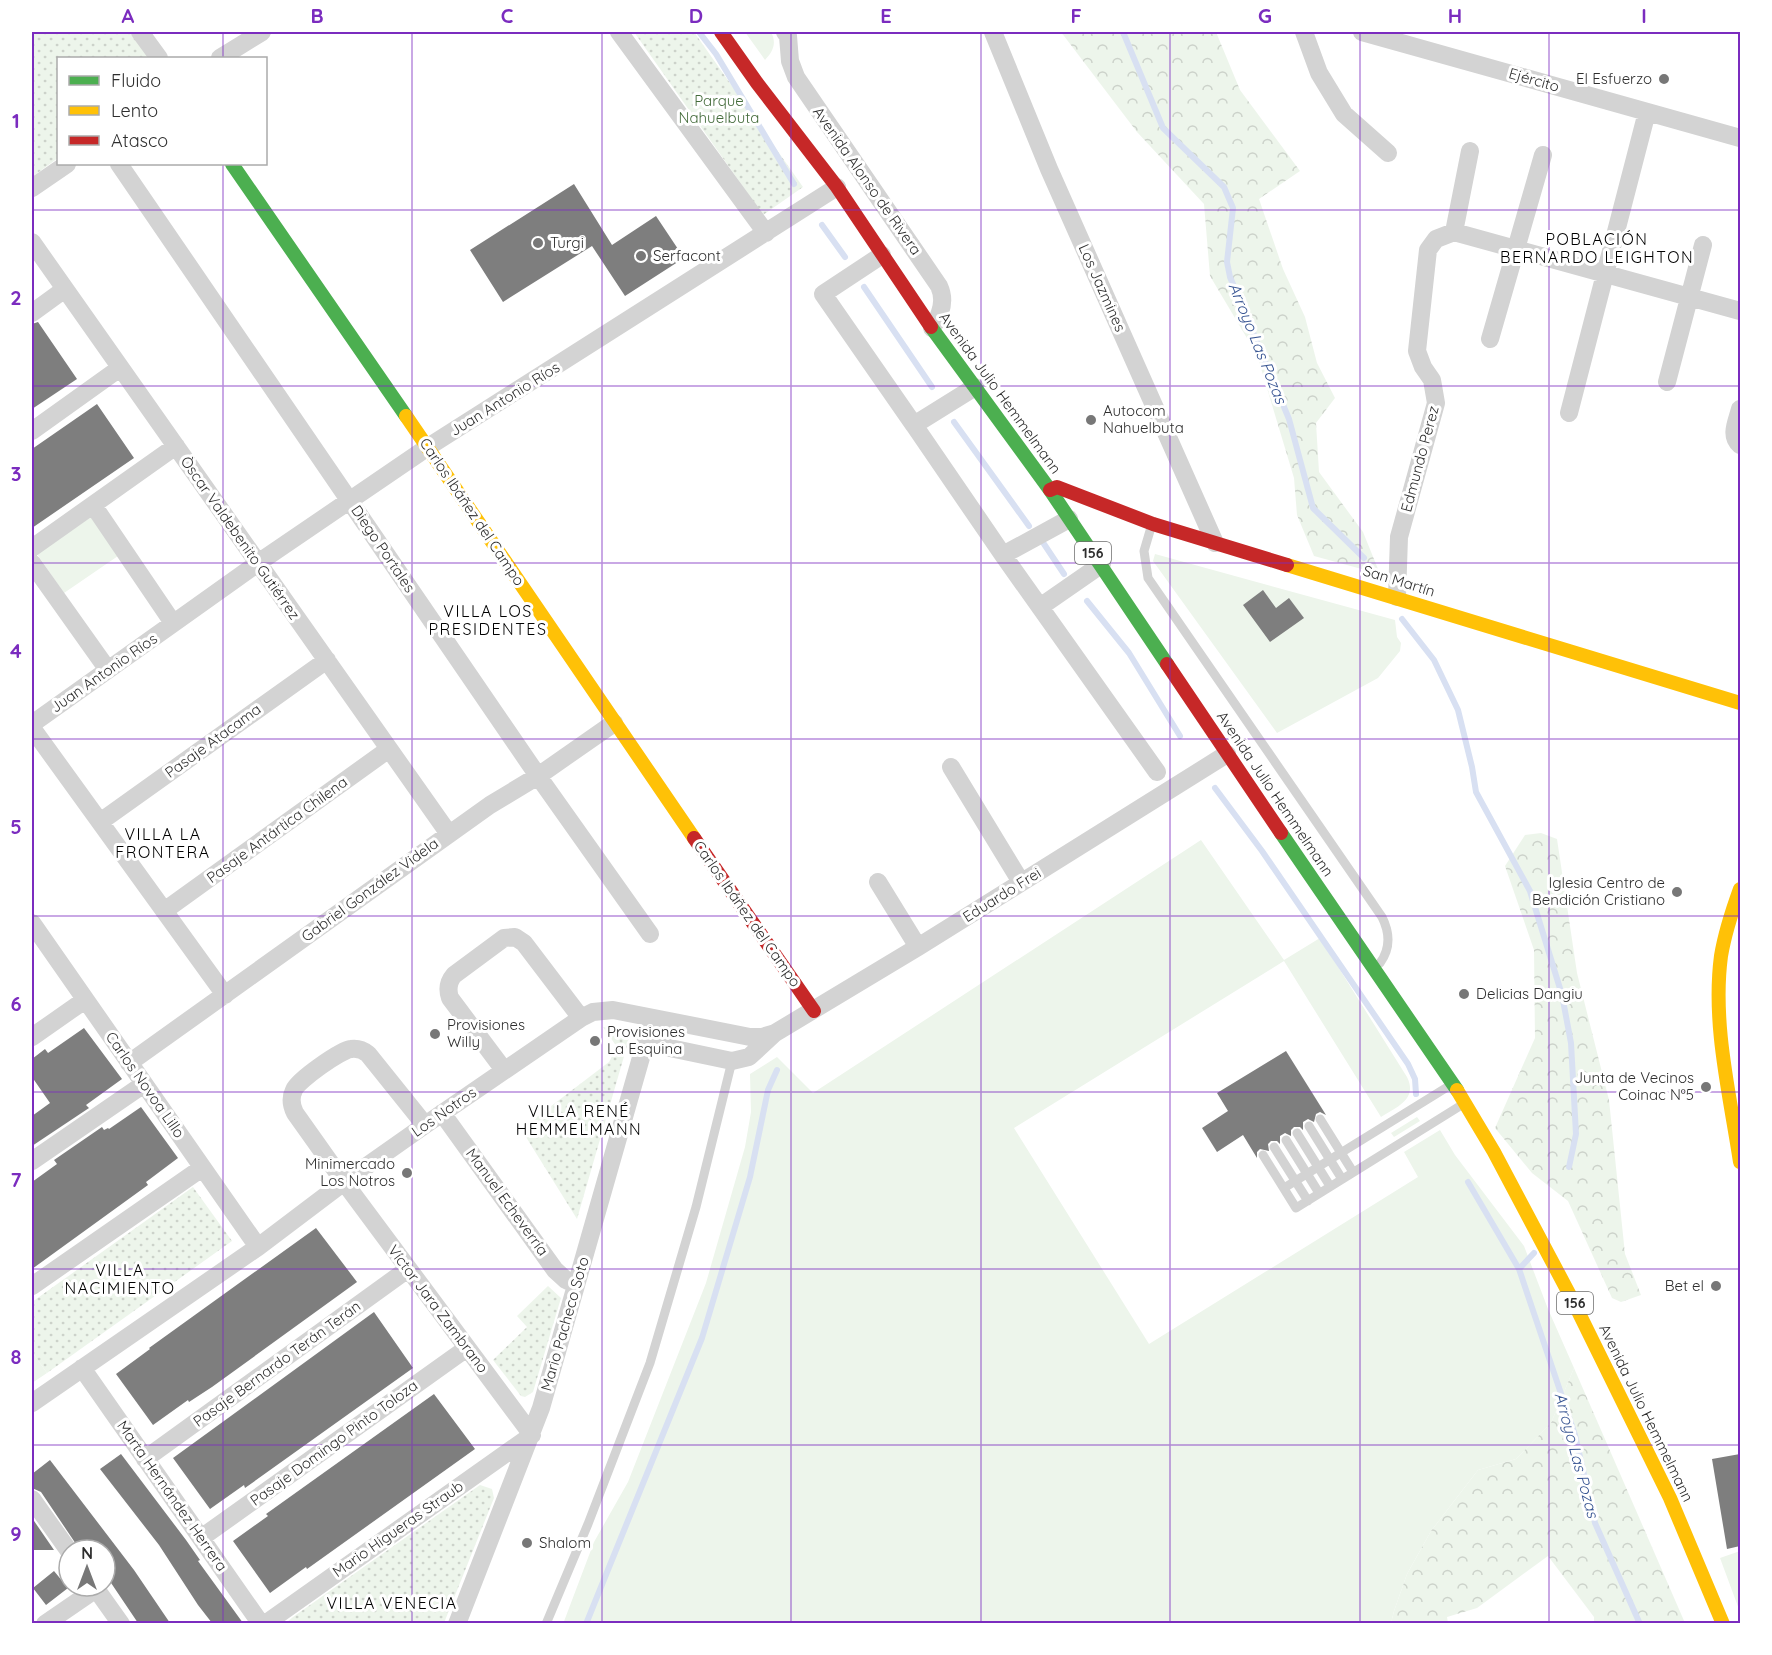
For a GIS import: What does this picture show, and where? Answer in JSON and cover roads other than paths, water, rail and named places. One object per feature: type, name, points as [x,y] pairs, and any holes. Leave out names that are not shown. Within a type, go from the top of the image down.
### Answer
[{"type":"main road","name":"Avenida Julio Hemmelmann","points":[[721,32],[837,187],[932,328],[1102,564],[1227,754],[1453,1083],[1494,1152],[1574,1301],[1670,1498],[1723,1623]]},
{"type":"main road","name":"Carlos Ibáñez del Campo","points":[[233,165],[814,1011]]},
{"type":"main road","name":"San Martín","points":[[1050,490],[1057,487],[1153,524],[1740,703]]},
{"type":"main road","points":[[1740,889],[1723,942],[1718,995],[1719,1022],[1740,1162]]},
{"type":"street","points":[[140,32],[158,57]]},
{"type":"street","points":[[222,57],[262,32]]},
{"type":"street","points":[[619,32],[765,233]]},
{"type":"street","name":"Avenida Alonso de Rivera","points":[[785,32],[788,36],[790,62],[796,77],[939,286],[942,293],[942,310],[932,328]]},
{"type":"street","name":"Los Jazmines","points":[[993,32],[1048,169],[1215,543]]},
{"type":"street","points":[[1304,32],[1318,73],[1344,114],[1388,153]]},
{"type":"street","name":"Ejército","points":[[1362,32],[1740,138]]},
{"type":"street","points":[[1569,413],[1647,112]]},
{"type":"street","points":[[1470,151],[1454,232],[1740,311]]},
{"type":"street","points":[[1490,339],[1543,155]]},
{"type":"street","points":[[32,188],[66,165]]},
{"type":"street","name":"Diego Portales","points":[[119,165],[538,776],[650,934]]},
{"type":"street","name":"Juan Antonio Ríos","points":[[32,726],[258,563],[428,447],[837,187]]},
{"type":"street","name":"Edmundo Perez","points":[[1397,597],[1399,537],[1436,403],[1432,380],[1423,367],[1417,351],[1428,250],[1436,239],[1454,232]]},
{"type":"street","name":"Òscar Valdebenito Gutiérrez","points":[[32,242],[450,834]]},
{"type":"street","points":[[1666,382],[1703,245]]},
{"type":"street","points":[[882,255],[823,294],[1040,608],[1157,772]]},
{"type":"street","points":[[32,313],[65,289]]},
{"type":"street","points":[[32,430],[120,368]]},
{"type":"street","points":[[914,425],[975,387]]},
{"type":"street","points":[[1740,409],[1734,435],[1740,445]]},
{"type":"street","points":[[32,548],[176,446]]},
{"type":"street","points":[[93,505],[174,624]]},
{"type":"street","points":[[1003,555],[1069,519]]},
{"type":"street","points":[[32,563],[108,670]]},
{"type":"street","points":[[1040,608],[1102,564]]},
{"type":"street","name":"Pasaje Atacama","points":[[100,822],[327,660]]},
{"type":"street","name":"Gabriel González Videla","points":[[129,1063],[490,804],[538,776],[614,723]]},
{"type":"street","points":[[32,726],[225,995]]},
{"type":"street","name":"Pasaje Antártica Chilena","points":[[164,910],[389,749]]},
{"type":"street","name":"Eduardo Frei","points":[[775,1034],[1227,754]]},
{"type":"street","points":[[951,767],[1022,882]]},
{"type":"street","points":[[878,882],[918,947]]},
{"type":"street","name":"Carlos Novoa Lillo","points":[[32,923],[258,1247]]},
{"type":"street","points":[[504,1070],[450,998],[448,987],[454,975],[504,938],[515,937],[524,943],[581,1018]]},
{"type":"street","points":[[32,1037],[85,1000]]},
{"type":"street","name":"Los Notros","points":[[32,1403],[258,1247],[344,1182],[442,1113],[593,1012],[603,1010],[653,1017],[750,1037],[775,1034]]},
{"type":"street","name":"Mario Pacheco Soto","points":[[457,1623],[541,1408],[653,1017]]},
{"type":"street","points":[[646,1043],[732,1061],[749,1057],[775,1034]]},
{"type":"street","name":"Víctor Jara Zambrano","points":[[425,1125],[368,1054],[359,1048],[347,1049],[300,1082],[291,1097],[291,1105],[295,1113],[344,1182],[532,1435]]},
{"type":"street","points":[[32,1161],[144,1084]]},
{"type":"street","name":"Manuel Echeverría","points":[[442,1113],[555,1270],[576,1285]]},
{"type":"street","points":[[32,1286],[202,1168]]},
{"type":"street","name":"Pasaje Bernardo Terán Terán","points":[[145,1458],[408,1269]]},
{"type":"street","name":"Pasaje Domingo Pinto Toloza","points":[[201,1538],[467,1348]]},
{"type":"street","name":"Marta Hernández Herrera","points":[[82,1368],[263,1623]]},
{"type":"street","name":"Mario Higueras Straub","points":[[263,1623],[532,1435]]},
{"type":"street","points":[[32,1499],[60,1538]]},
{"type":"street","points":[[45,1623],[81,1598]]},
{"type":"street","points":[[102,1598],[121,1623]]},
{"type":"lane","points":[[1153,524],[1144,551],[1148,578],[1386,925],[1389,944],[1387,955],[1376,970]]},
{"type":"lane","points":[[546,1623],[588,1524],[650,1363],[696,1207],[732,1061]]},
{"type":"lane","points":[[1284,1188],[1453,1083]]},
{"type":"lane","points":[[1263,1155],[1296,1208],[1465,1103]]},
{"type":"lane","points":[[1320,1119],[1353,1172]]},
{"type":"lane","points":[[1309,1126],[1342,1179]]},
{"type":"lane","points":[[1298,1133],[1330,1186]]},
{"type":"lane","points":[[1286,1140],[1319,1193]]},
{"type":"lane","points":[[1274,1147],[1308,1200]]},
{"type":"waterway","points":[[699,32],[716,54],[794,184]]},
{"type":"waterway","name":"Arroyo Las Pozas","points":[[1123,32],[1163,128],[1224,187],[1233,208],[1227,262],[1230,277],[1289,419],[1313,508],[1364,558]]},
{"type":"waterway","points":[[822,225],[845,257]]},
{"type":"waterway","points":[[864,287],[932,387]]},
{"type":"waterway","points":[[954,422],[1029,526]]},
{"type":"waterway","points":[[1044,544],[1064,574]]},
{"type":"waterway","points":[[1087,601],[1129,653],[1180,736]]},
{"type":"waterway","name":"Arroyo Las Pozas","points":[[1402,619],[1434,660],[1458,710],[1476,792],[1530,891],[1562,995],[1571,1043],[1576,1134],[1569,1167]]},
{"type":"waterway","points":[[1215,788],[1262,851],[1408,1064],[1415,1079],[1416,1094]]},
{"type":"waterway","points":[[586,1624],[702,1338],[750,1177],[768,1090],[777,1070]]},
{"type":"waterway","points":[[1468,1182],[1519,1269]]},
{"type":"waterway","name":"Arroyo Las Pozas","points":[[1534,1253],[1519,1269],[1575,1435],[1595,1523],[1640,1624]]},
{"type":"place","name":"El Esfuerzo","points":[[1664,79]]},
{"type":"place","name":"Turgi","points":[[538,243]]},
{"type":"place","name":"Serfacont","points":[[641,256]]},
{"type":"place","name":"Autocom Nahuelbuta","points":[[1091,420]]},
{"type":"place","name":"Iglesia Centro de Bendición Cristiano","points":[[1677,892]]},
{"type":"place","name":"Delicias Dangiu","points":[[1464,994]]},
{"type":"place","name":"Provisiones Willy","points":[[435,1034]]},
{"type":"place","name":"Provisiones La Esquina","points":[[595,1041]]},
{"type":"place","name":"Junta de Vecinos Coinac N°5","points":[[1706,1087]]},
{"type":"place","name":"Minimercado Los Notros","points":[[407,1173]]},
{"type":"place","name":"Bet el","points":[[1716,1286]]},
{"type":"place","name":"Shalom","points":[[527,1543]]},
{"type":"district","name":"POBLACIÓN BERNARDO LEIGHTON","points":[[1597,248]]},
{"type":"district","name":"VILLA LOS PRESIDENTES","points":[[488,620]]},
{"type":"district","name":"VILLA LA FRONTERA","points":[[163,843]]},
{"type":"district","name":"VILLA RENÉ HEMMELMANN","points":[[579,1120]]},
{"type":"district","name":"VILLA NACIMIENTO","points":[[120,1279]]},
{"type":"district","name":"VILLA VENECIA","points":[[392,1603]]},
{"type":"park label","name":"Parque Nahuelbuta","points":[[719,110]]}]
